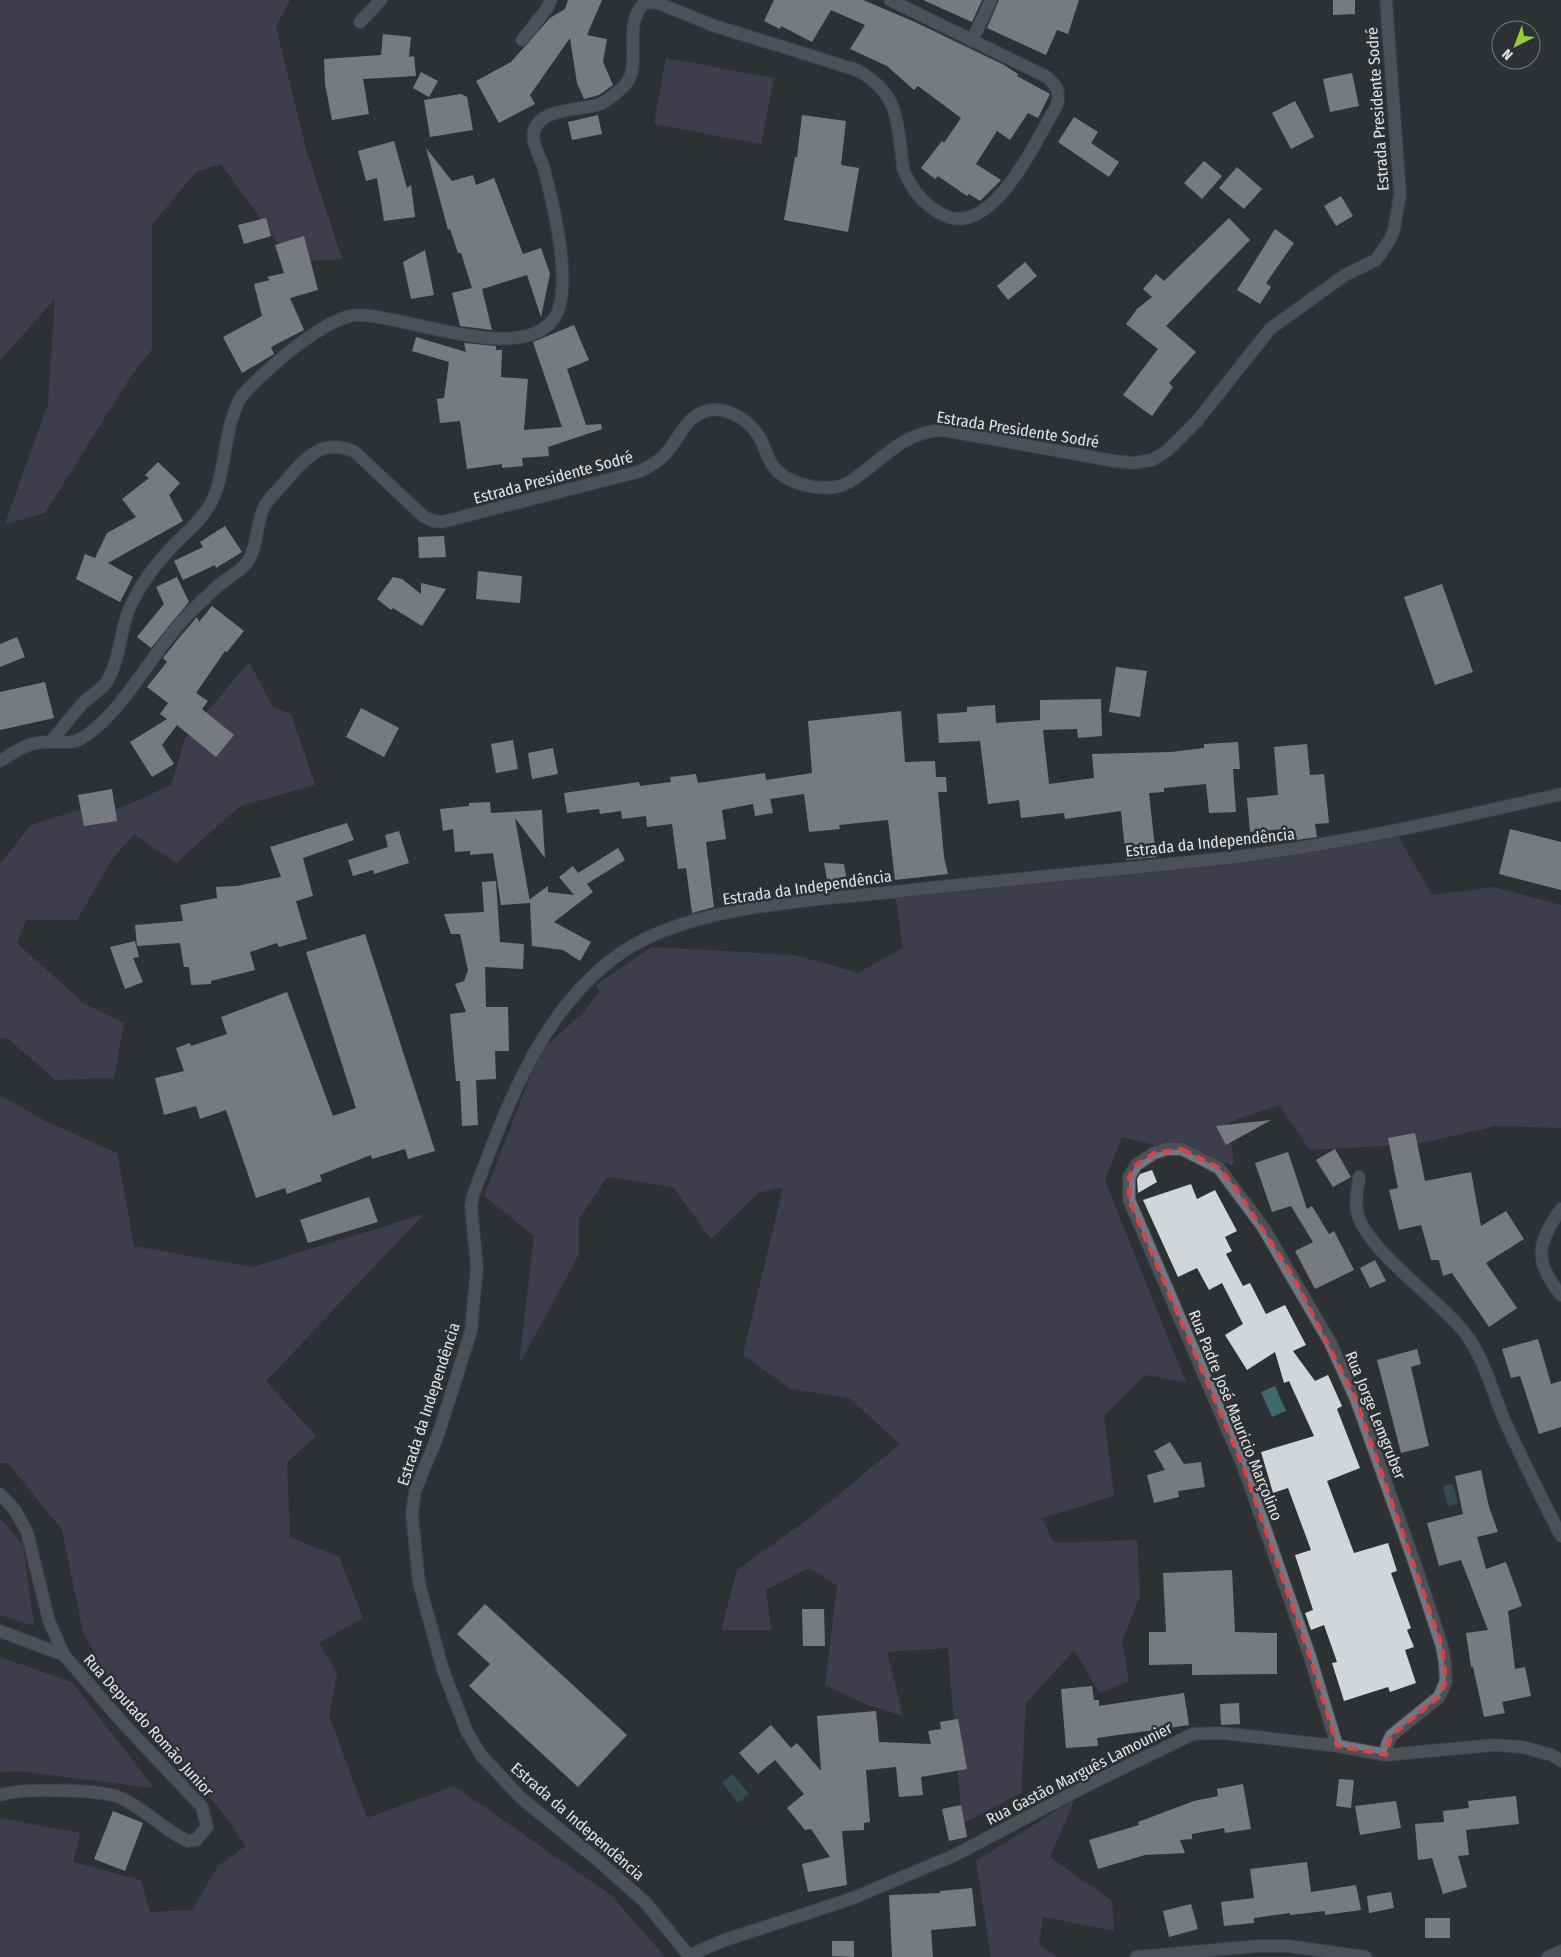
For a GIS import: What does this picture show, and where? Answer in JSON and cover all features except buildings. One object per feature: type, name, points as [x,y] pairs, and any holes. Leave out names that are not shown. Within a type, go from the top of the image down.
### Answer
[{"type":"street","points":[[360,22],[381,0]]},
{"type":"street","points":[[522,40],[546,10],[550,0]]},
{"type":"street","points":[[51,742],[86,701],[106,683],[128,611],[142,585],[176,543],[194,527],[210,506],[219,485],[232,423],[241,397],[300,344],[332,323],[358,315],[482,338],[518,338],[539,334],[551,323],[559,312],[562,271],[553,200],[542,162],[533,141],[534,129],[542,118],[554,113],[600,104],[627,84],[632,75],[634,21],[638,9],[645,2],[658,3],[712,25],[857,70],[868,76],[881,87],[890,100],[899,126],[904,170],[915,192],[930,207],[943,216],[960,218],[981,214],[1005,191],[1056,107],[1060,97],[1056,85],[1048,77],[890,0]]},
{"type":"street","points":[[972,41],[991,0]]},
{"type":"street","name":"Estrada Presidente Sodré","points":[[0,761],[22,748],[36,743],[66,744],[83,738],[122,702],[131,686],[183,620],[219,585],[248,562],[264,506],[308,456],[320,450],[338,448],[355,452],[423,516],[432,521],[442,522],[641,471],[660,459],[692,419],[706,411],[718,410],[744,420],[757,432],[773,467],[786,477],[816,487],[835,487],[849,483],[912,436],[926,430],[943,430],[1114,461],[1134,463],[1152,460],[1167,451],[1197,421],[1270,328],[1345,275],[1376,260],[1389,240],[1394,230],[1400,194],[1386,0]]},
{"type":"street","name":"Estrada da Independência","points":[[690,1956],[646,1903],[600,1862],[521,1798],[481,1755],[467,1732],[443,1670],[418,1583],[412,1514],[415,1491],[438,1435],[471,1331],[476,1267],[471,1206],[473,1195],[500,1123],[531,1057],[550,1028],[577,992],[621,952],[688,922],[780,904],[1293,849],[1407,830],[1561,794]]},
{"type":"street","name":"Rua Jorge Lemgruber","points":[[1143,1160],[1160,1151],[1182,1149],[1219,1168],[1263,1227],[1294,1276],[1330,1342],[1356,1398],[1442,1646],[1446,1681],[1439,1697],[1391,1736],[1387,1745],[1386,1755]]},
{"type":"street","name":"Rua Padre José Mauricio Marçolino","points":[[1143,1160],[1136,1166],[1128,1178],[1129,1200],[1243,1466],[1310,1657],[1337,1746]]},
{"type":"street","points":[[1359,1177],[1356,1198],[1357,1212],[1367,1231],[1384,1254],[1435,1301],[1465,1333],[1481,1360],[1520,1456],[1561,1536]]},
{"type":"street","points":[[1561,1209],[1548,1227],[1541,1247],[1543,1270],[1561,1296]]},
{"type":"street","name":"Rua Deputado Romão Junior","points":[[0,1494],[15,1510],[27,1532],[50,1621],[64,1654],[122,1722],[202,1807],[207,1827],[196,1840],[188,1841],[120,1797],[47,1790],[13,1791],[0,1796]]},
{"type":"street","points":[[0,1631],[64,1654]]},
{"type":"street","name":"Rua Gastão Marguês Lamounier","points":[[690,1956],[722,1940],[852,1898],[955,1855],[1090,1784],[1193,1734],[1222,1733],[1337,1746],[1386,1755],[1494,1745],[1522,1747],[1552,1755],[1561,1760]]},
{"type":"street","points":[[1136,1957],[1258,1946],[1288,1946],[1366,1957]]},
{"type":"street","points":[[1548,1957],[1561,1951]]},
{"type":"highlighted area","points":[[1182,1149],[1219,1168],[1235,1187],[1293,1276],[1356,1399],[1442,1646],[1446,1681],[1439,1697],[1391,1736],[1386,1755],[1337,1746],[1310,1657],[1243,1466],[1129,1200],[1129,1177],[1136,1165],[1154,1153]]},
{"type":"shaded area","points":[[0,0],[290,0],[276,27],[306,149],[342,259],[292,262],[221,164],[196,172],[152,224],[152,349],[129,379],[45,513],[5,524],[48,404],[55,299],[0,360]]},
{"type":"shaded area","points":[[666,58],[774,78],[761,144],[654,124]]},
{"type":"shaded area","points":[[249,662],[273,707],[291,714],[315,785],[240,806],[176,863],[134,834],[111,861],[77,920],[26,920],[17,943],[83,1003],[124,1023],[114,1078],[55,1080],[9,1039],[0,1038],[0,864],[31,825],[75,811],[121,808],[171,785],[185,738]]},
{"type":"shaded area","points":[[1398,836],[1432,895],[1494,887],[1561,905],[1561,1128],[1496,1126],[1417,1144],[1310,1150],[1279,1105],[1229,1122],[1234,1165],[1122,1137],[1105,1181],[1186,1382],[1145,1375],[1104,1416],[1114,1496],[1042,1518],[1054,1543],[1137,1540],[1140,1596],[1122,1641],[1129,1681],[1100,1693],[1074,1650],[1026,1703],[1021,1793],[962,1824],[948,1648],[887,1652],[903,1716],[865,1704],[825,1685],[837,1586],[809,1568],[766,1590],[771,1630],[721,1630],[737,1570],[815,1514],[900,1444],[849,1398],[791,1389],[743,1355],[783,1187],[758,1193],[711,1239],[673,1187],[607,1177],[579,1219],[579,1254],[519,1365],[534,1236],[484,1196],[540,1051],[582,1014],[600,991],[596,985],[652,947],[795,955],[858,973],[903,948],[895,893],[1258,861]]},
{"type":"shaded area","points":[[0,1095],[47,1122],[117,1153],[134,1246],[252,1267],[424,1214],[266,1381],[316,1436],[287,1462],[290,1537],[339,1557],[363,1618],[319,1643],[337,1673],[329,1716],[367,1818],[454,1786],[612,1896],[665,1957],[0,1957],[0,1818],[80,1833],[73,1862],[141,1880],[150,1912],[192,1910],[218,1866],[246,1846],[219,1808],[111,1684],[83,1632],[62,1530],[8,1463],[0,1463]]},
{"type":"shaded area","points":[[0,1518],[23,1545],[34,1626],[0,1615]]},
{"type":"shaded area","points":[[0,1657],[72,1682],[154,1788],[17,1771],[0,1772]]},
{"type":"shaded area","points":[[1075,1799],[1050,1857],[1112,1901],[1114,1931],[1043,1917],[1039,1944],[1057,1957],[991,1957],[976,1861]]},
{"type":"water","points":[[1275,1386],[1286,1411],[1272,1417],[1261,1392]]},
{"type":"water","points":[[1453,1484],[1458,1504],[1448,1506],[1443,1486]]},
{"type":"water","points":[[732,1774],[749,1794],[738,1803],[722,1782]]}]
